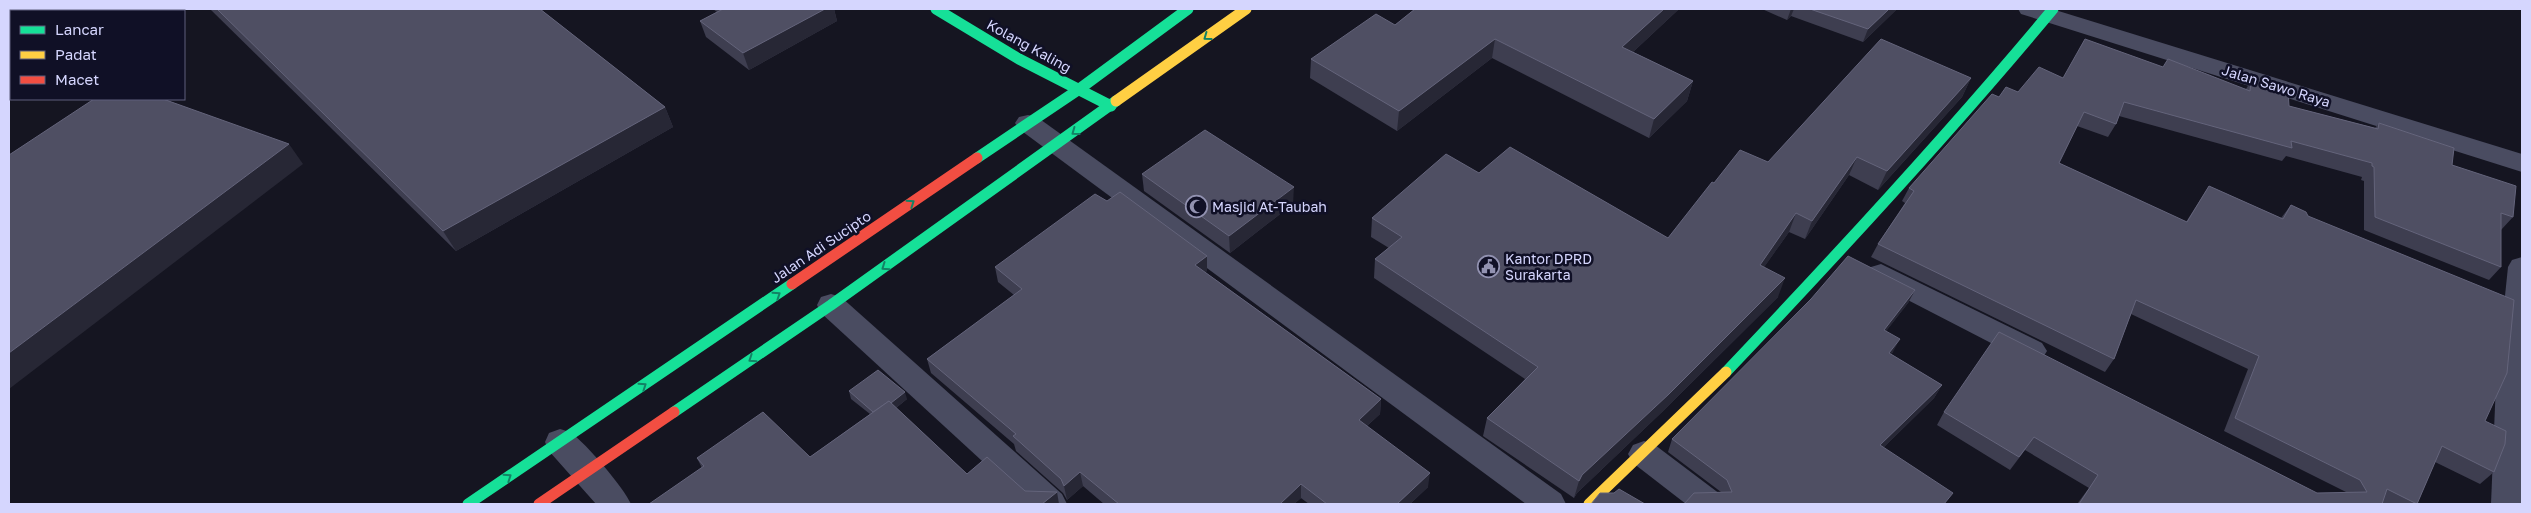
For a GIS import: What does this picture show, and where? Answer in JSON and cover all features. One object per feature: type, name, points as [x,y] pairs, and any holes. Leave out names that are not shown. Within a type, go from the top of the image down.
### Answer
[{"type":"main road","name":"Kolang Kaling","points":[[936,9],[1019,59],[1110,106]]},
{"type":"main road","name":"Jalan Adi Sucipto","points":[[468,504],[1078,90],[1188,9]]},
{"type":"main road","points":[[539,504],[831,305],[1246,9]]},
{"type":"main road","points":[[1589,504],[1644,454],[1840,253],[1985,90],[2043,11]]},
{"type":"street","name":"Jalan Sawo Raya","points":[[2043,11],[2522,163]]},
{"type":"street","points":[[1028,124],[1550,504]]},
{"type":"street","points":[[1840,253],[2052,361]]},
{"type":"street","points":[[2506,504],[2517,384],[2518,306],[2522,267]]},
{"type":"street","points":[[2490,295],[2518,306]]},
{"type":"street","points":[[831,305],[1051,504]]},
{"type":"street","points":[[560,442],[588,471],[615,504]]},
{"type":"street","points":[[1644,454],[1709,504]]},
{"type":"building","points":[[217,9],[540,9],[665,107],[443,231]]},
{"type":"building","points":[[723,9],[825,9],[743,53],[700,21]]},
{"type":"building","points":[[1415,9],[1664,9],[1622,47],[1693,81],[1654,119],[1495,39],[1399,111],[1311,59],[1376,14],[1395,25]]},
{"type":"building","points":[[1810,9],[1889,9],[1868,29]]},
{"type":"building","points":[[1881,39],[1971,78],[1887,171],[1857,157],[1812,221],[1796,213],[1760,265],[1785,278],[1669,394],[1582,475],[1579,481],[1487,418],[1538,367],[1375,259],[1402,237],[1372,218],[1446,154],[1479,173],[1510,147],[1668,238],[1740,150],[1768,162]]},
{"type":"building","points":[[2085,39],[2163,67],[2168,59],[2250,91],[2251,81],[2288,91],[2289,106],[2378,129],[2379,123],[2454,148],[2452,165],[2516,186],[2513,217],[2501,213],[2501,267],[2375,217],[2374,167],[2372,163],[2291,141],[2292,148],[2124,102],[2116,124],[2084,112],[2059,163],[2187,222],[2209,186],[2283,219],[2291,205],[2306,212],[2308,216],[2514,300],[2507,373],[2485,421],[2506,431],[2505,444],[2494,472],[2442,446],[2417,504],[2387,489],[2382,504],[2079,504],[2098,475],[2034,437],[2019,457],[1944,412],[1999,332],[2317,493],[2367,492],[2360,480],[2235,418],[2259,356],[2136,300],[2114,359],[1878,244],[1914,191],[1909,188],[1992,94],[1999,97],[2006,87],[2018,92],[2039,67],[2063,78]]},
{"type":"building","points":[[92,100],[166,100],[289,144],[9,353],[9,155]]},
{"type":"building","points":[[1205,130],[1294,187],[1229,236],[1142,174]]},
{"type":"building","points":[[1120,192],[1207,256],[1195,265],[1381,399],[1359,420],[1430,473],[1397,504],[1327,504],[1301,484],[1280,504],[1119,504],[1080,472],[1064,486],[1061,479],[1013,436],[1016,434],[927,359],[1022,289],[995,267],[1095,194],[1107,201]]},
{"type":"building","points":[[1848,256],[1915,290],[1884,330],[1900,339],[1889,353],[1942,385],[1880,445],[1953,493],[1944,504],[1684,504],[1694,493],[1732,492],[1727,480],[1672,439],[1811,299]]},
{"type":"building","points":[[878,370],[905,392],[891,403],[889,401],[873,412],[849,391]]},
{"type":"building","points":[[889,401],[967,474],[987,457],[1025,491],[1057,492],[1042,504],[649,504],[704,466],[697,458],[763,412],[810,457]]},
{"type":"building","points":[[1619,489],[1645,504],[1591,504],[1600,493],[1614,493]]},
{"type":"traffic: fast","points":[[936,9],[1019,59],[1111,106]]},
{"type":"traffic: fast","points":[[977,158],[1078,90],[1188,9]]},
{"type":"traffic: fast","points":[[1726,372],[1865,225],[1998,75],[2053,9]]},
{"type":"traffic: fast","points":[[674,412],[831,305],[1116,101]]},
{"type":"traffic: fast","points":[[468,504],[792,284]]},
{"type":"traffic: slow","points":[[1116,101],[1246,9]]},
{"type":"traffic: slow","points":[[1589,504],[1726,372]]},
{"type":"traffic: jam","points":[[792,284],[977,158]]},
{"type":"traffic: jam","points":[[539,504],[674,412]]},
{"type":"place","name":"Masjid At-Taubah","points":[[1196,207]]},
{"type":"place","name":"Kantor DPRD Surakarta","points":[[1489,267]]}]
